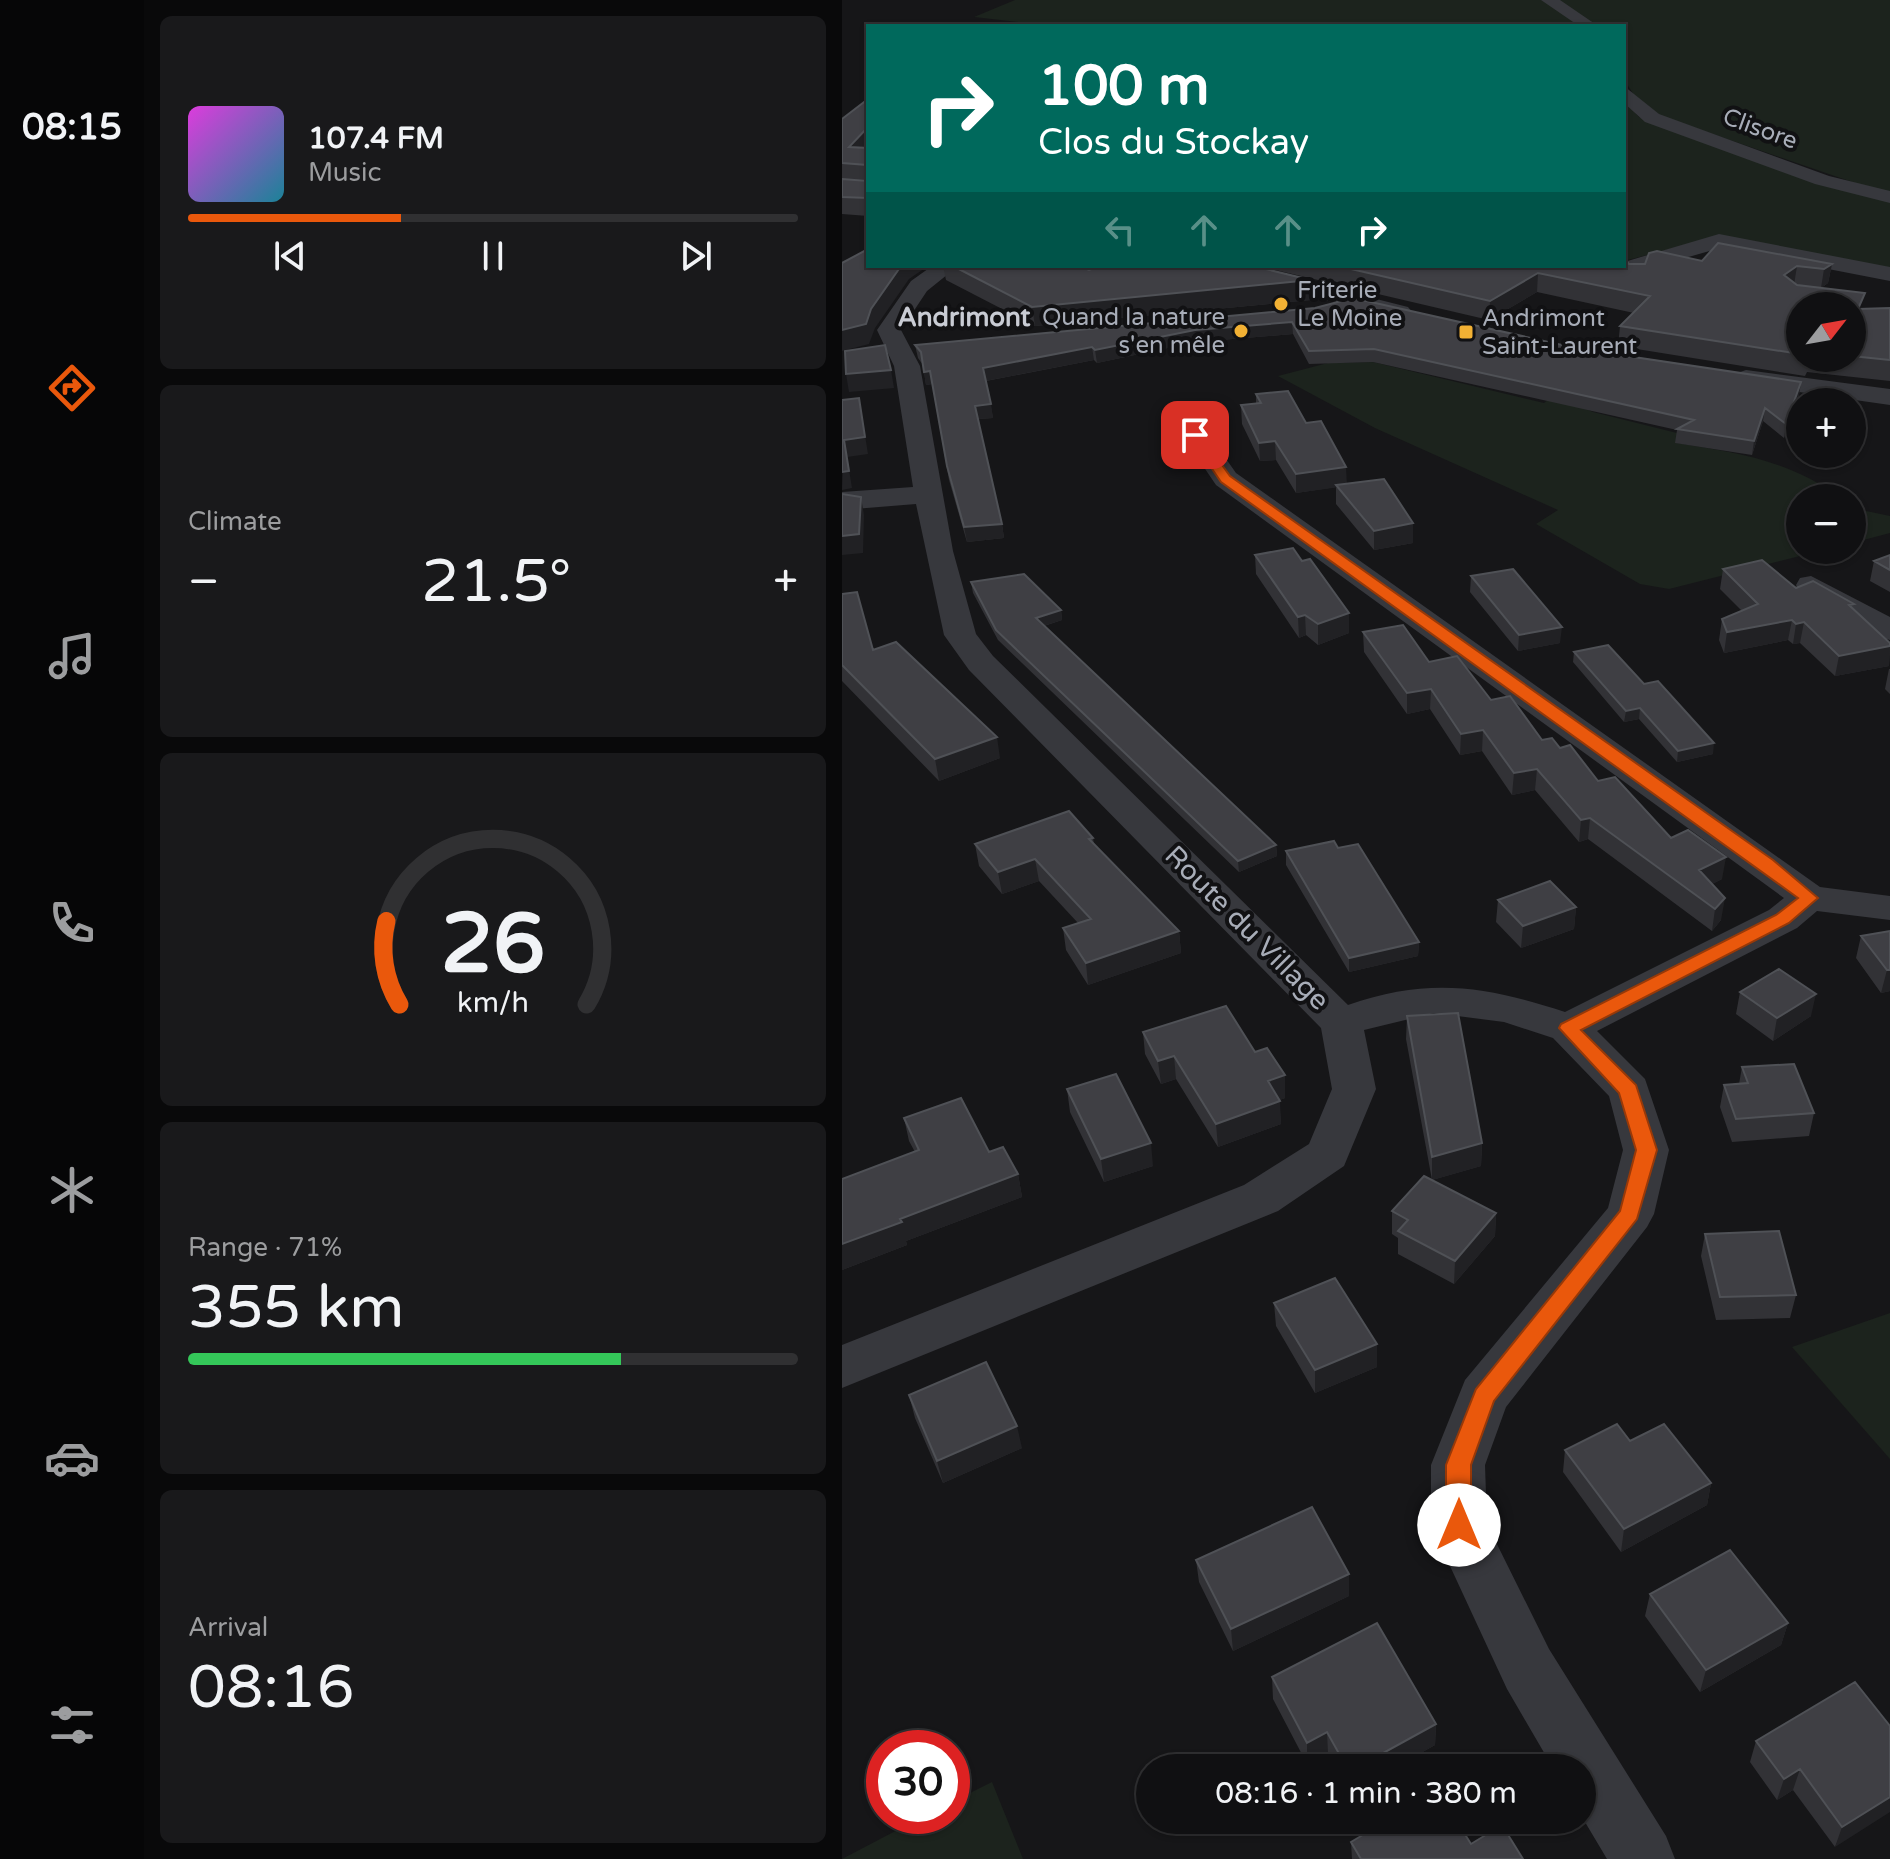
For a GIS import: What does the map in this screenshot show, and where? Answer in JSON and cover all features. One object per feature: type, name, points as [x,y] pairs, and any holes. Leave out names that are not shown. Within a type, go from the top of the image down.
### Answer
[{"type":"street","points":[[1549,0],[1587,24]]},
{"type":"street","name":"Clisore","points":[[1626,94],[1640,111],[1652,118],[1822,180],[1890,197]]},
{"type":"street","points":[[1635,275],[1630,267],[1719,241],[1884,272]]},
{"type":"street","points":[[924,345],[882,351],[889,330],[907,301],[919,286],[944,268]]},
{"type":"street","points":[[1226,268],[1419,316]]},
{"type":"street","points":[[1836,292],[1862,276],[1884,272]]},
{"type":"street","points":[[1300,312],[1357,302]]},
{"type":"street","name":"Route du Village","points":[[842,1367],[1261,1198],[1328,1154],[1354,1089],[1341,1023],[981,663],[960,635],[928,494],[907,366],[882,351]]},
{"type":"street","points":[[1723,375],[1829,392],[1890,397]]},
{"type":"street","points":[[1195,435],[1226,479],[1767,864],[1809,898],[1890,908]]},
{"type":"street","points":[[842,501],[928,494]]},
{"type":"street","points":[[1811,585],[1890,630]]},
{"type":"street","points":[[1568,1028],[1783,919],[1809,898]]},
{"type":"street","points":[[1341,1023],[1381,1009],[1434,999],[1508,1008],[1568,1028],[1629,1090],[1646,1150],[1630,1214],[1484,1396],[1458,1465],[1459,1525],[1528,1669],[1643,1859]]},
{"type":"shaded area","points":[[1015,0],[1542,0],[1582,24],[1037,24],[974,17]]},
{"type":"shaded area","points":[[1552,0],[1890,0],[1890,195],[1643,110],[1626,82],[1626,24],[1590,24]]},
{"type":"shaded area","points":[[1626,103],[1639,117],[1890,198],[1890,270],[1720,236],[1626,260]]},
{"type":"shaded area","points":[[1373,362],[1544,403],[1553,396],[1593,412],[1689,436],[1677,443],[1762,460],[1819,484],[1786,484],[1786,560],[1669,589],[1640,584],[1536,524],[1558,510],[1375,428],[1278,376],[1328,363]]},
{"type":"shaded area","points":[[1866,511],[1890,516],[1890,533],[1866,539]]},
{"type":"shaded area","points":[[1890,1313],[1890,1459],[1792,1347]]},
{"type":"shaded area","points":[[992,1782],[1023,1859],[842,1859],[890,1834],[970,1834],[970,1793]]},
{"type":"building","points":[[866,101],[866,129],[849,147],[866,148],[866,165],[842,163],[842,119]]},
{"type":"building","points":[[842,179],[866,181],[866,198],[842,197]]},
{"type":"building","points":[[1718,243],[1832,264],[1824,269],[1797,266],[1784,275],[1797,285],[1856,292],[1786,292],[1786,352],[1620,326],[1650,296],[1538,273],[1490,301],[1347,268],[1626,268],[1626,260],[1629,264],[1645,264],[1649,253],[1657,251],[1702,261]]},
{"type":"building","points":[[866,250],[866,268],[900,268],[871,309],[866,324],[842,330],[842,263]]},
{"type":"building","points":[[957,268],[1261,268],[1311,280],[1032,307]]},
{"type":"building","points":[[1353,298],[1580,349],[1801,382],[1799,388],[1786,388],[1786,424],[1765,408],[1754,441],[1677,429],[1694,420],[1374,349],[1309,351],[1292,322],[1195,330],[1095,350],[1092,347],[983,368],[991,404],[975,406],[1002,524],[964,527],[947,466],[930,371],[924,372],[921,352],[915,345],[1315,308]]},
{"type":"building","points":[[1890,308],[1890,360],[1866,357],[1866,309]]},
{"type":"building","points":[[885,345],[891,370],[846,374],[845,351]]},
{"type":"building","points":[[1288,391],[1306,423],[1321,421],[1346,467],[1296,474],[1275,441],[1259,443],[1241,405],[1261,403],[1256,394]]},
{"type":"building","points":[[859,398],[865,437],[844,440],[849,471],[842,472],[842,400]]},
{"type":"building","points":[[1384,479],[1413,523],[1374,531],[1336,485]]},
{"type":"building","points":[[842,494],[861,497],[859,534],[842,536]]},
{"type":"building","points":[[1293,548],[1302,561],[1310,559],[1349,613],[1318,624],[1305,615],[1298,617],[1255,555]]},
{"type":"building","points":[[1890,555],[1890,570],[1874,561]]},
{"type":"building","points":[[1762,560],[1796,588],[1813,581],[1854,604],[1849,605],[1890,646],[1839,656],[1804,622],[1796,624],[1792,620],[1727,632],[1722,619],[1758,604],[1723,569]]},
{"type":"building","points":[[1513,569],[1562,627],[1519,635],[1471,576]]},
{"type":"building","points":[[1024,574],[1061,610],[1036,618],[1276,845],[1238,861],[996,630],[971,582]]},
{"type":"building","points":[[857,592],[873,650],[896,642],[997,737],[935,759],[842,665],[842,594]]},
{"type":"building","points":[[1403,625],[1429,662],[1457,656],[1491,700],[1510,696],[1542,740],[1552,738],[1560,748],[1570,745],[1598,781],[1615,777],[1671,838],[1688,830],[1726,857],[1699,870],[1725,898],[1715,909],[1590,818],[1581,820],[1537,769],[1514,773],[1483,730],[1461,734],[1431,689],[1407,693],[1363,632]]},
{"type":"building","points":[[1608,645],[1644,684],[1658,681],[1714,743],[1678,751],[1640,708],[1626,711],[1574,652]]},
{"type":"building","points":[[1069,811],[1093,838],[1089,839],[1179,931],[1086,963],[1063,928],[1091,919],[1035,859],[998,872],[975,844]]},
{"type":"building","points":[[1334,841],[1338,848],[1358,844],[1419,942],[1349,958],[1286,851]]},
{"type":"building","points":[[1550,881],[1576,907],[1523,926],[1498,900]]},
{"type":"building","points":[[1890,931],[1890,970],[1887,970],[1861,936]]},
{"type":"building","points":[[1779,969],[1816,994],[1777,1018],[1740,992]]},
{"type":"building","points":[[1226,1006],[1255,1052],[1267,1048],[1285,1075],[1268,1081],[1280,1101],[1216,1124],[1174,1056],[1158,1061],[1143,1032]]},
{"type":"building","points":[[1458,1013],[1482,1143],[1432,1157],[1407,1016]]},
{"type":"building","points":[[1794,1064],[1814,1113],[1736,1119],[1724,1085],[1748,1083],[1742,1067]]},
{"type":"building","points":[[1116,1074],[1151,1143],[1101,1159],[1067,1089]]},
{"type":"building","points":[[961,1098],[989,1152],[1003,1147],[1018,1174],[842,1244],[842,1179],[919,1150],[904,1118]]},
{"type":"building","points":[[1424,1176],[1496,1213],[1455,1261],[1398,1231],[1408,1220],[1392,1211]]},
{"type":"building","points":[[1779,1231],[1796,1295],[1720,1297],[1705,1234]]},
{"type":"building","points":[[1335,1278],[1377,1344],[1315,1370],[1274,1303]]},
{"type":"building","points":[[986,1362],[1017,1426],[937,1461],[909,1395]]},
{"type":"building","points":[[1617,1424],[1630,1441],[1664,1424],[1711,1483],[1624,1529],[1565,1450]]},
{"type":"building","points":[[1312,1507],[1349,1574],[1231,1629],[1196,1560]]},
{"type":"building","points":[[1730,1550],[1788,1623],[1706,1670],[1650,1594]]},
{"type":"building","points":[[1377,1623],[1436,1724],[1381,1754],[1339,1754],[1327,1732],[1307,1743],[1272,1677]]},
{"type":"building","points":[[1855,1682],[1890,1726],[1890,1797],[1842,1827],[1800,1769],[1784,1779],[1756,1741]]},
{"type":"building","points":[[1364,1834],[1465,1834],[1471,1844],[1487,1834],[1508,1834],[1523,1859],[1361,1859],[1351,1842]]},
{"type":"place","name":"Friterie Le Moine","points":[[1281,304]]},
{"type":"place","name":"Quand la nature s'en mêle","points":[[1241,331]]},
{"type":"place","name":"Andrimont Saint-Laurent","points":[[1466,332]]},
{"type":"district","name":"Andrimont","points":[[964,317]]},
{"type":"route","points":[[1195,435],[1226,479],[1767,864],[1809,898],[1783,919],[1568,1028],[1629,1090],[1646,1150],[1630,1214],[1484,1396],[1458,1465],[1459,1525]]}]
